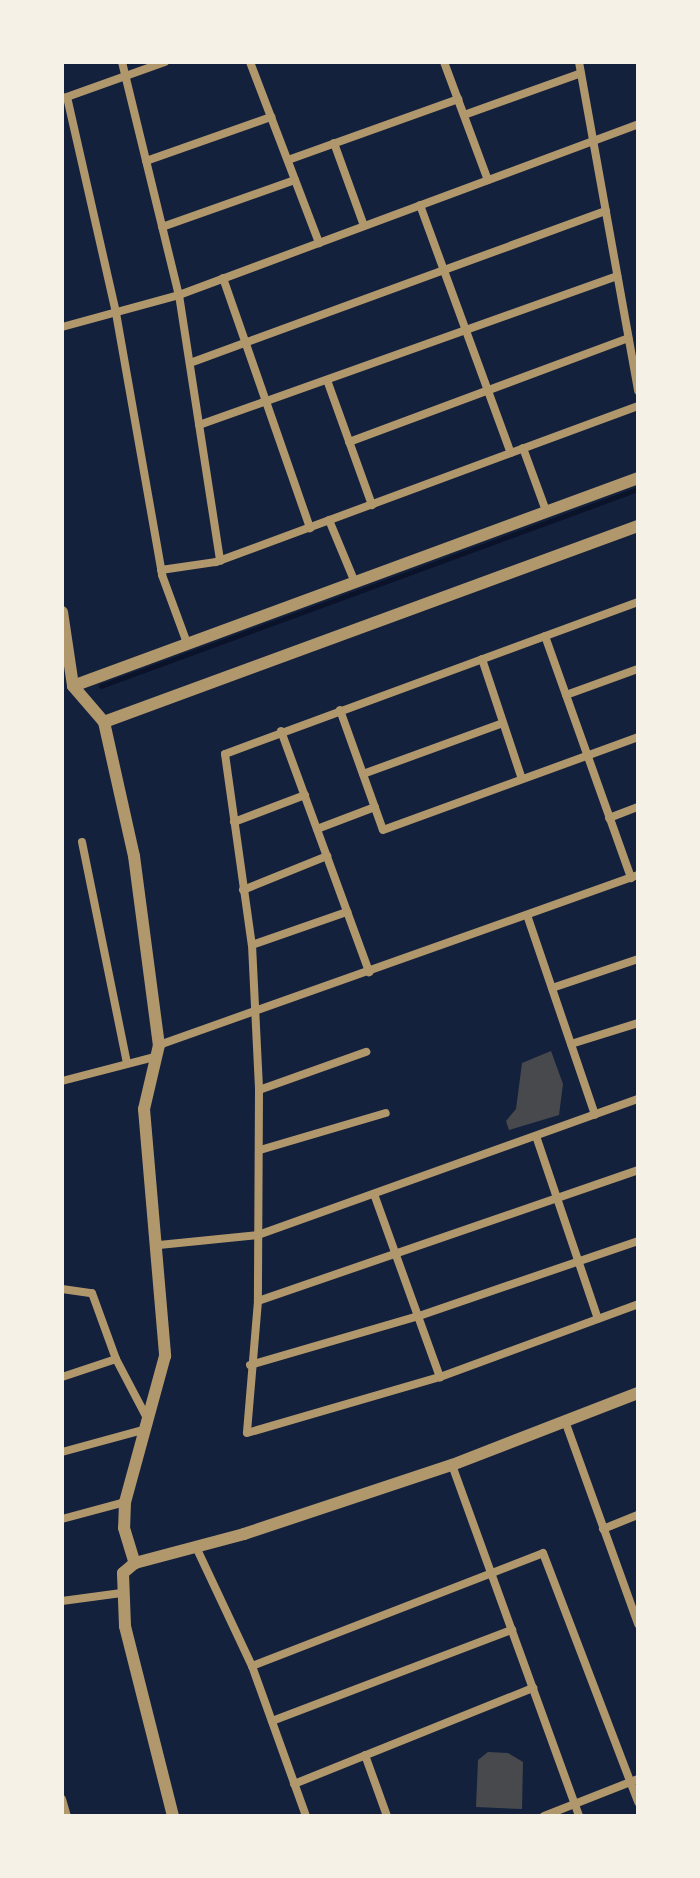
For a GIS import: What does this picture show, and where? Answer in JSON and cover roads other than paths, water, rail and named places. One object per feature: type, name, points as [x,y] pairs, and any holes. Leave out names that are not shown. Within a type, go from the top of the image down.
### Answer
[{"type":"street","points":[[122,62],[179,295],[220,561]]},
{"type":"street","points":[[165,62],[64,98],[116,313],[161,570],[187,643]]},
{"type":"street","points":[[250,62],[319,243]]},
{"type":"street","points":[[444,62],[488,180]]},
{"type":"street","points":[[579,62],[638,391]]},
{"type":"street","points":[[464,115],[581,73]]},
{"type":"street","points":[[288,160],[458,99]]},
{"type":"street","points":[[146,161],[271,117]]},
{"type":"street","points":[[62,327],[179,295],[638,124]]},
{"type":"street","points":[[334,143],[364,226]]},
{"type":"street","points":[[162,227],[295,180]]},
{"type":"street","points":[[420,205],[511,453]]},
{"type":"street","points":[[190,363],[606,211]]},
{"type":"street","points":[[199,425],[617,276]]},
{"type":"street","points":[[223,278],[310,528]]},
{"type":"street","points":[[349,442],[628,338]]},
{"type":"street","points":[[327,380],[372,505]]},
{"type":"street","points":[[161,570],[220,561],[638,406]]},
{"type":"street","points":[[523,448],[546,511]]},
{"type":"street","points":[[68,687],[638,478]]},
{"type":"street","points":[[329,520],[354,580]]},
{"type":"street","points":[[104,722],[638,526]]},
{"type":"street","points":[[638,602],[225,754],[252,945],[259,1090],[258,1301],[250,1365],[247,1433],[440,1377],[638,1304]]},
{"type":"street","points":[[62,612],[68,687],[104,722],[134,856],[158,1051],[144,1109],[159,1245],[165,1356],[125,1502],[124,1528],[135,1563]]},
{"type":"street","points":[[62,1081],[127,1063],[634,876],[609,818],[545,636]]},
{"type":"street","points":[[482,659],[522,779]]},
{"type":"street","points":[[566,695],[638,669]]},
{"type":"street","points":[[340,710],[383,830],[638,737]]},
{"type":"street","points":[[363,774],[503,723]]},
{"type":"street","points":[[281,731],[369,972]]},
{"type":"street","points":[[234,822],[305,795]]},
{"type":"street","points":[[317,829],[375,807]]},
{"type":"street","points":[[609,818],[638,807]]},
{"type":"street","points":[[82,842],[127,1063]]},
{"type":"street","points":[[243,890],[327,856]]},
{"type":"street","points":[[252,945],[347,912]]},
{"type":"street","points":[[527,915],[595,1115]]},
{"type":"street","points":[[552,988],[638,959]]},
{"type":"street","points":[[571,1044],[638,1023]]},
{"type":"street","points":[[259,1090],[366,1052]]},
{"type":"street","points":[[159,1245],[258,1235],[638,1099]]},
{"type":"street","points":[[260,1150],[386,1113]]},
{"type":"street","points":[[536,1136],[598,1319]]},
{"type":"street","points":[[258,1301],[638,1170]]},
{"type":"street","points":[[374,1194],[440,1377]]},
{"type":"street","points":[[250,1365],[419,1316],[638,1241]]},
{"type":"street","points":[[62,1289],[92,1293],[116,1359],[147,1424]]},
{"type":"street","points":[[62,1377],[116,1359]]},
{"type":"street","points":[[173,1816],[121,1593],[123,1573],[135,1563],[196,1547],[452,1465],[638,1393]]},
{"type":"street","points":[[565,1421],[638,1624]]},
{"type":"street","points":[[62,1452],[147,1424]]},
{"type":"street","points":[[452,1465],[579,1816]]},
{"type":"street","points":[[62,1519],[125,1502]]},
{"type":"street","points":[[603,1529],[638,1515]]},
{"type":"street","points":[[196,1547],[252,1666],[306,1816]]},
{"type":"street","points":[[252,1666],[543,1553],[634,1781],[638,1802]]},
{"type":"street","points":[[62,1601],[121,1593]]},
{"type":"street","points":[[272,1721],[512,1630]]},
{"type":"street","points":[[294,1784],[533,1688]]},
{"type":"street","points":[[365,1755],[387,1816]]},
{"type":"street","points":[[544,1816],[634,1781]]},
{"type":"street","points":[[62,1799],[67,1816]]},
{"type":"waterway","points":[[101,686],[638,489]]}]
